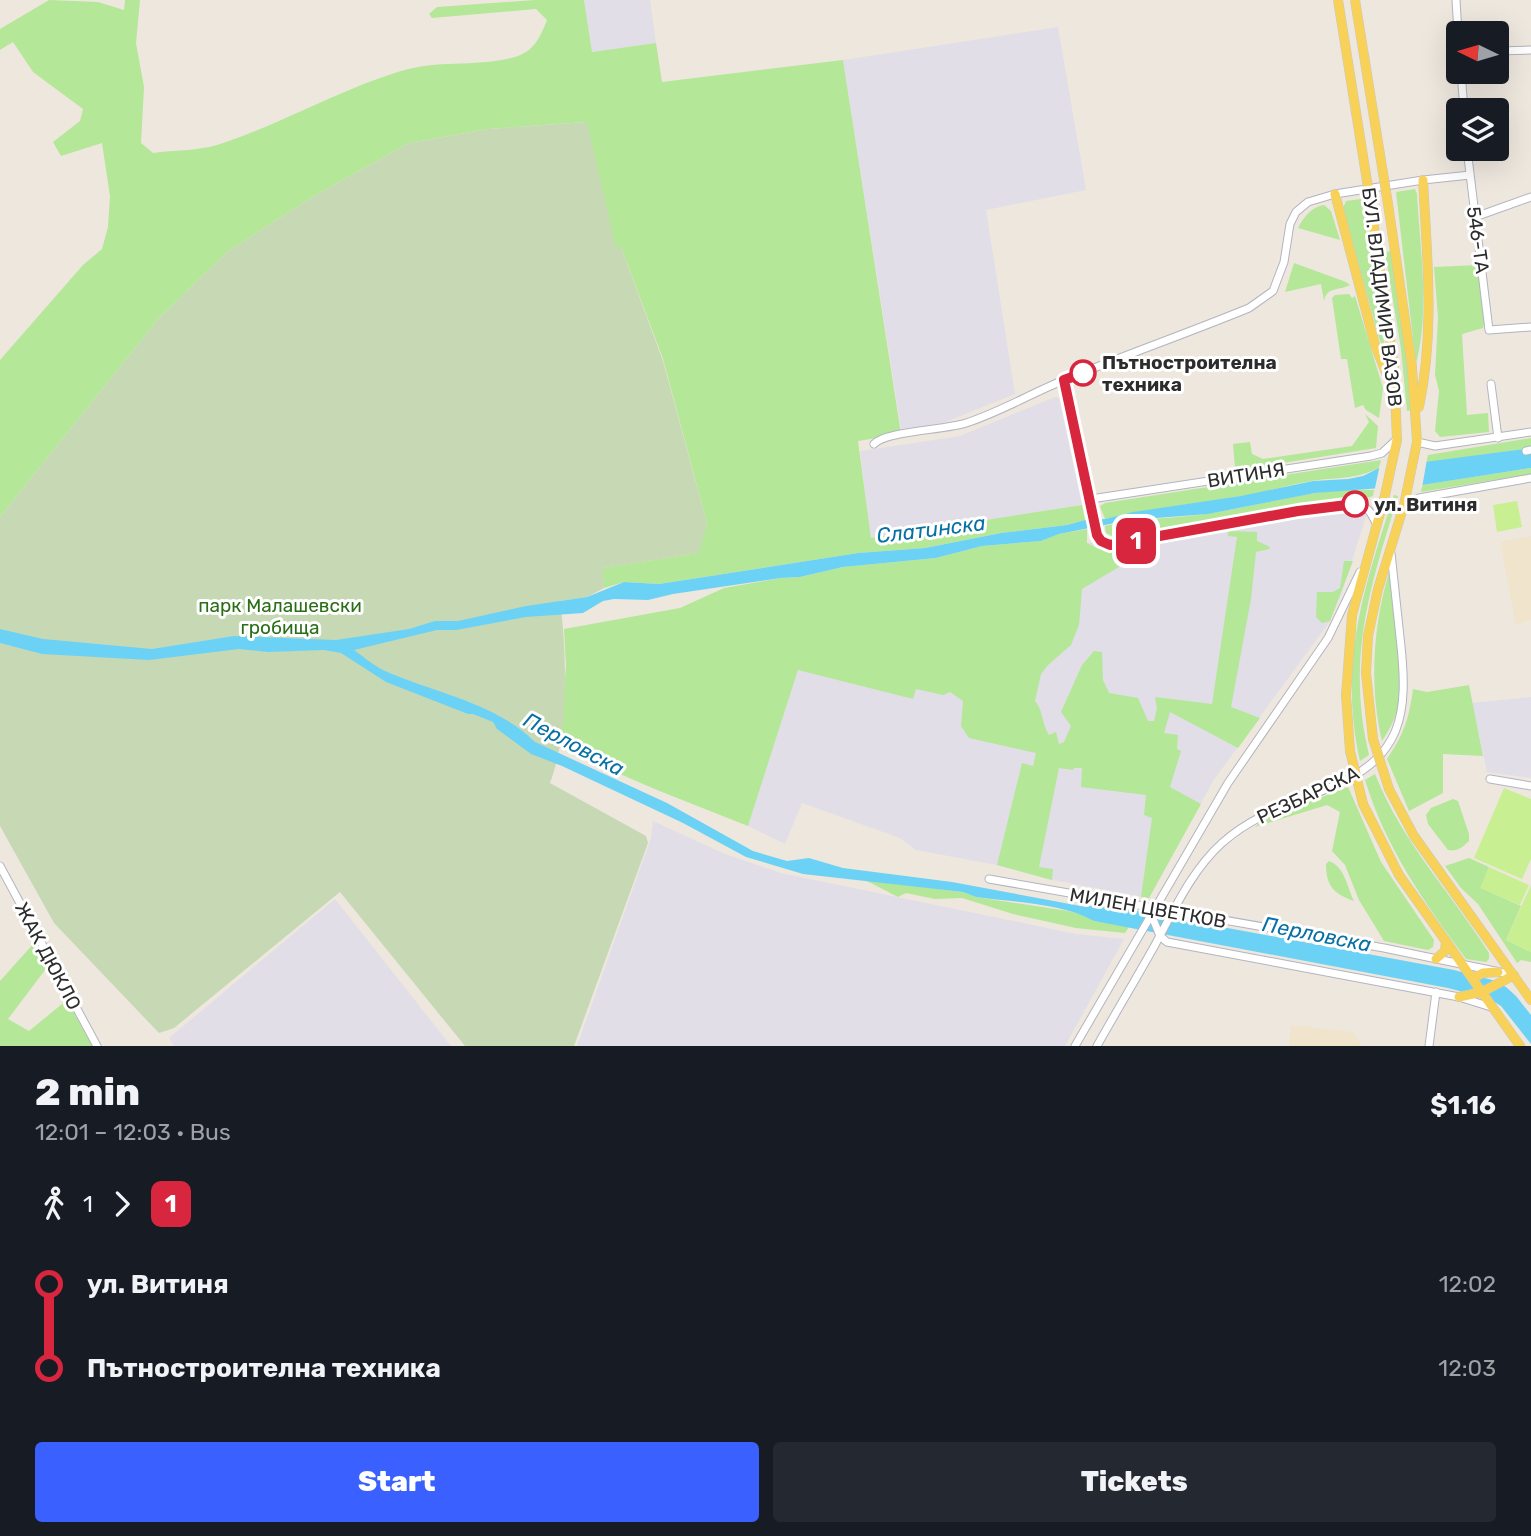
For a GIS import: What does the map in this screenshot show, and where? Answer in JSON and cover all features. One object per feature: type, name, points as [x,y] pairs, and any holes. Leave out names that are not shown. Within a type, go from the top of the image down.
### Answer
[{"type":"main road","name":"БУЛ. ВЛАДИМИР ВАЗОВ","points":[[1338,0],[1371,206],[1394,366],[1396,398],[1394,458],[1352,615],[1346,695],[1350,751],[1363,804],[1399,875],[1520,1046]]},
{"type":"main road","name":"БУЛ. ВЛАДИМИР ВАЗОВ","points":[[1355,0],[1388,204],[1417,415],[1417,442],[1407,493],[1378,589],[1368,636],[1366,673],[1373,738],[1389,789],[1414,836],[1531,1000]]},
{"type":"main road","points":[[1417,415],[1424,382],[1429,330],[1423,180]]},
{"type":"main road","points":[[1335,194],[1375,345],[1396,398]]},
{"type":"main road","points":[[1436,958],[1445,951],[1446,941]]},
{"type":"main road","points":[[1473,978],[1483,973],[1498,972]]},
{"type":"main road","points":[[1459,997],[1482,992],[1514,975]]},
{"type":"street","points":[[1456,0],[1457,21]]},
{"type":"street","points":[[1509,51],[1531,50]]},
{"type":"street","name":"546-ТА","points":[[1468,161],[1489,330],[1531,327]]},
{"type":"street","points":[[873,444],[901,434],[970,422],[1064,380],[1249,309],[1273,290],[1281,274],[1287,233],[1292,219],[1301,206],[1308,202],[1335,194],[1470,175]]},
{"type":"street","points":[[1475,217],[1531,197]]},
{"type":"street","points":[[1064,380],[1097,535],[1101,541],[1110,545],[1356,503],[1364,505],[1376,523]]},
{"type":"street","points":[[1491,384],[1498,438]]},
{"type":"street","points":[[1417,442],[1436,446],[1531,432]]},
{"type":"street","name":"ВИТИНЯ","points":[[1091,499],[1371,456],[1382,453],[1396,440]]},
{"type":"street","points":[[1404,505],[1419,498],[1531,478]]},
{"type":"street","name":"РЕЗБАРСКА","points":[[1097,1046],[1173,912],[1203,864],[1219,845],[1239,828],[1284,805],[1343,782],[1368,767],[1384,750],[1398,727],[1405,687],[1390,549]]},
{"type":"street","points":[[1075,1046],[1234,773],[1328,638],[1366,558]]},
{"type":"street","points":[[1490,779],[1531,786]]},
{"type":"street","name":"ЖАК ДЮКЛО","points":[[0,866],[97,1046]]},
{"type":"street","name":"МИЛЕН ЦВЕТКОВ","points":[[989,878],[1153,911],[1173,912],[1436,958],[1514,975]]},
{"type":"street","name":"МИЛЕН ЦВЕТКОВ","points":[[1153,911],[1160,936],[1167,942],[1436,992],[1475,1000],[1493,1008]]},
{"type":"street","points":[[1429,1046],[1436,992]]},
{"type":"shaded area","points":[[584,0],[650,0],[656,43],[592,52]]},
{"type":"shaded area","points":[[1058,27],[1086,190],[986,210],[1015,394],[943,423],[901,429],[843,60]]},
{"type":"shaded area","points":[[1055,397],[1059,398],[1082,505],[871,539],[860,451],[960,436]]},
{"type":"shaded area","points":[[1361,500],[1370,504],[1330,621],[1213,781],[1149,898],[916,850],[900,838],[802,803],[785,844],[748,826],[798,670],[916,689],[1063,547]]},
{"type":"shaded area","points":[[1531,536],[1531,620],[1516,625],[1500,542]]},
{"type":"shaded area","points":[[1531,697],[1531,778],[1487,772],[1472,703]]},
{"type":"shaded area","points":[[653,821],[725,854],[781,873],[1076,934],[1124,939],[1065,1046],[577,1046],[651,838]]},
{"type":"shaded area","points":[[335,899],[451,1046],[174,1046],[169,1038]]},
{"type":"shaded area","points":[[1291,1025],[1353,1032],[1362,1046],[1289,1046]]},
{"type":"green space","points":[[49,0],[98,2],[124,10],[125,0],[140,0],[136,43],[144,87],[141,143],[153,153],[217,145],[355,88],[415,67],[489,62],[518,56],[533,46],[547,20],[536,9],[432,18],[429,14],[437,7],[535,0],[584,0],[592,52],[656,43],[662,82],[843,60],[901,434],[858,441],[871,538],[1082,505],[1085,520],[925,548],[858,553],[659,584],[624,582],[604,588],[602,568],[698,553],[707,523],[663,359],[621,247],[616,249],[586,122],[488,129],[409,143],[309,199],[227,252],[159,318],[0,517],[0,360],[83,265],[102,249],[108,227],[110,196],[102,143],[61,156],[53,142],[80,121],[83,109],[33,72],[13,42],[0,50],[0,29]]},
{"type":"green space","name":"парк Малашевски гробища","points":[[587,122],[616,248],[621,247],[663,361],[707,523],[699,553],[603,568],[604,588],[587,597],[560,601],[565,693],[561,741],[550,783],[646,836],[648,843],[574,1046],[465,1046],[340,892],[174,1028],[159,1033],[54,923],[0,826],[0,517],[159,318],[227,252],[309,199],[409,143],[488,129]]},
{"type":"green space","points":[[1415,189],[1423,301],[1416,364],[1396,192]]},
{"type":"green space","points":[[1361,199],[1386,355],[1343,208],[1346,201]]},
{"type":"green space","points":[[1324,205],[1331,211],[1340,240],[1298,228],[1308,213]]},
{"type":"green space","points":[[1391,251],[1411,386],[1411,410],[1407,411],[1401,349],[1385,252]]},
{"type":"green space","points":[[1294,263],[1350,285],[1331,291],[1324,301],[1321,284],[1285,292]]},
{"type":"green space","points":[[1478,265],[1485,318],[1483,328],[1462,334],[1467,415],[1488,413],[1489,432],[1440,437],[1435,431],[1439,391],[1435,375],[1438,317],[1434,267]]},
{"type":"green space","points":[[1349,294],[1352,298],[1355,296],[1383,388],[1379,418],[1363,405],[1355,408],[1347,359],[1341,359],[1332,298],[1335,295]]},
{"type":"green space","points":[[1365,414],[1378,426],[1376,448],[1239,470],[1235,468],[1233,444],[1250,442],[1252,454],[1263,459],[1352,446],[1369,422]]},
{"type":"green space","points":[[1531,438],[1531,448],[1426,463],[1428,455]]},
{"type":"green space","points":[[1381,460],[1379,468],[1353,476],[1311,481],[1243,496],[1105,519],[1100,506],[1105,503]]},
{"type":"green space","points":[[1531,468],[1531,474],[1421,492],[1422,485]]},
{"type":"green space","points":[[1340,490],[1374,490],[1373,496],[1361,500],[1116,538],[1106,533],[1105,526],[1119,523],[1212,513]]},
{"type":"green space","points":[[1394,495],[1398,496],[1378,561],[1364,624],[1360,687],[1362,720],[1369,755],[1360,761],[1354,725],[1353,658],[1364,594]]},
{"type":"green space","points":[[1517,501],[1522,527],[1497,532],[1493,505]]},
{"type":"green space","points":[[1087,529],[1087,543],[1094,547],[1116,550],[1146,546],[1144,559],[1139,564],[1119,567],[1082,589],[1079,625],[1071,645],[1041,674],[1035,701],[1049,735],[1056,732],[1059,744],[1064,742],[1071,726],[1061,712],[1082,665],[1094,651],[1102,652],[1103,680],[1109,693],[1138,698],[1148,721],[1154,721],[1157,708],[1155,697],[1212,704],[1237,537],[1228,536],[1228,531],[1257,532],[1257,541],[1270,547],[1256,552],[1251,599],[1231,707],[1260,718],[1238,748],[1170,712],[1164,733],[1178,735],[1177,749],[1181,751],[1170,787],[1201,804],[1149,898],[1141,897],[1152,818],[1144,815],[1146,795],[1081,787],[1082,768],[1059,768],[1039,867],[1053,869],[1052,880],[997,865],[1022,763],[1033,766],[1036,753],[969,738],[961,726],[963,701],[950,692],[943,695],[916,689],[913,699],[798,670],[748,826],[560,748],[566,665],[564,629],[680,608],[724,588],[800,577],[843,567],[936,558],[982,546],[1041,541],[1059,534]]},
{"type":"green space","points":[[1344,561],[1353,561],[1330,621],[1322,623],[1316,617],[1317,592],[1333,592],[1340,588]]},
{"type":"green space","points":[[1389,572],[1399,659],[1399,693],[1395,716],[1382,741],[1374,677],[1379,614]]},
{"type":"green space","points":[[1469,685],[1483,756],[1443,754],[1443,793],[1409,811],[1387,759],[1405,726],[1413,689],[1427,692]]},
{"type":"green space","points":[[1375,774],[1413,845],[1489,953],[1486,962],[1466,959],[1408,874],[1384,829],[1365,780]]},
{"type":"green space","points":[[1348,787],[1381,862],[1434,940],[1433,947],[1428,950],[1384,941],[1359,900],[1345,865],[1332,851],[1340,812],[1327,805],[1255,827],[1262,820]]},
{"type":"green space","points":[[1504,788],[1531,799],[1531,859],[1522,879],[1474,858]]},
{"type":"green space","points":[[1453,799],[1458,801],[1469,841],[1460,848],[1448,850],[1428,824],[1426,815],[1431,808]]},
{"type":"green space","points":[[1469,858],[1489,867],[1481,888],[1521,906],[1506,940],[1531,952],[1531,962],[1521,960],[1517,963],[1478,904],[1461,888],[1445,866]]},
{"type":"green space","points":[[1329,861],[1339,868],[1354,901],[1332,888],[1326,864]]},
{"type":"green space","points":[[1489,867],[1529,885],[1520,905],[1480,888]]},
{"type":"green space","points":[[865,880],[963,892],[976,897],[1068,911],[1094,921],[1129,927],[1125,933],[1076,928],[1013,914],[962,898],[935,899],[906,893],[898,897]]},
{"type":"green space","points":[[1531,885],[1531,952],[1506,940]]},
{"type":"green space","points":[[35,942],[48,966],[8,1019],[29,1031],[67,1000],[92,1046],[0,1046],[0,981]]},
{"type":"water","points":[[1531,448],[1531,468],[1422,485],[1315,493],[1208,514],[1130,520],[1059,534],[1041,541],[982,546],[936,558],[843,567],[800,577],[673,594],[648,600],[614,599],[603,601],[583,613],[526,617],[456,630],[437,630],[354,650],[385,671],[484,708],[535,742],[667,803],[753,851],[787,861],[809,858],[843,868],[952,882],[1086,907],[1099,904],[1454,970],[1492,980],[1516,996],[1531,1015],[1531,1044],[1501,1006],[1490,999],[1448,988],[1094,921],[1053,907],[976,897],[963,892],[803,874],[746,857],[683,823],[531,754],[497,729],[493,722],[386,682],[341,653],[324,650],[268,652],[239,649],[149,660],[42,654],[0,643],[0,629],[43,639],[152,649],[234,636],[336,640],[587,597],[624,582],[659,584],[858,553],[925,548],[1001,533],[1067,525],[1241,496],[1313,481],[1348,479],[1363,476],[1379,468]]},
{"type":"pier","points":[[1427,459],[1422,488],[1374,493],[1380,464]]},
{"type":"bus line","name":"1","points":[[1083,373],[1064,380],[1097,535],[1101,541],[1110,545],[1298,511],[1355,504]]},
{"type":"place","name":"Пътностроителна техника","points":[[1083,373]]},
{"type":"place","name":"ул. Витиня","points":[[1355,504]]},
{"type":"water label","name":"Слатинска","points":[[931,529]]},
{"type":"water label","name":"Перловска","points":[[574,744]]},
{"type":"water label","name":"Перловска","points":[[1317,934]]}]
